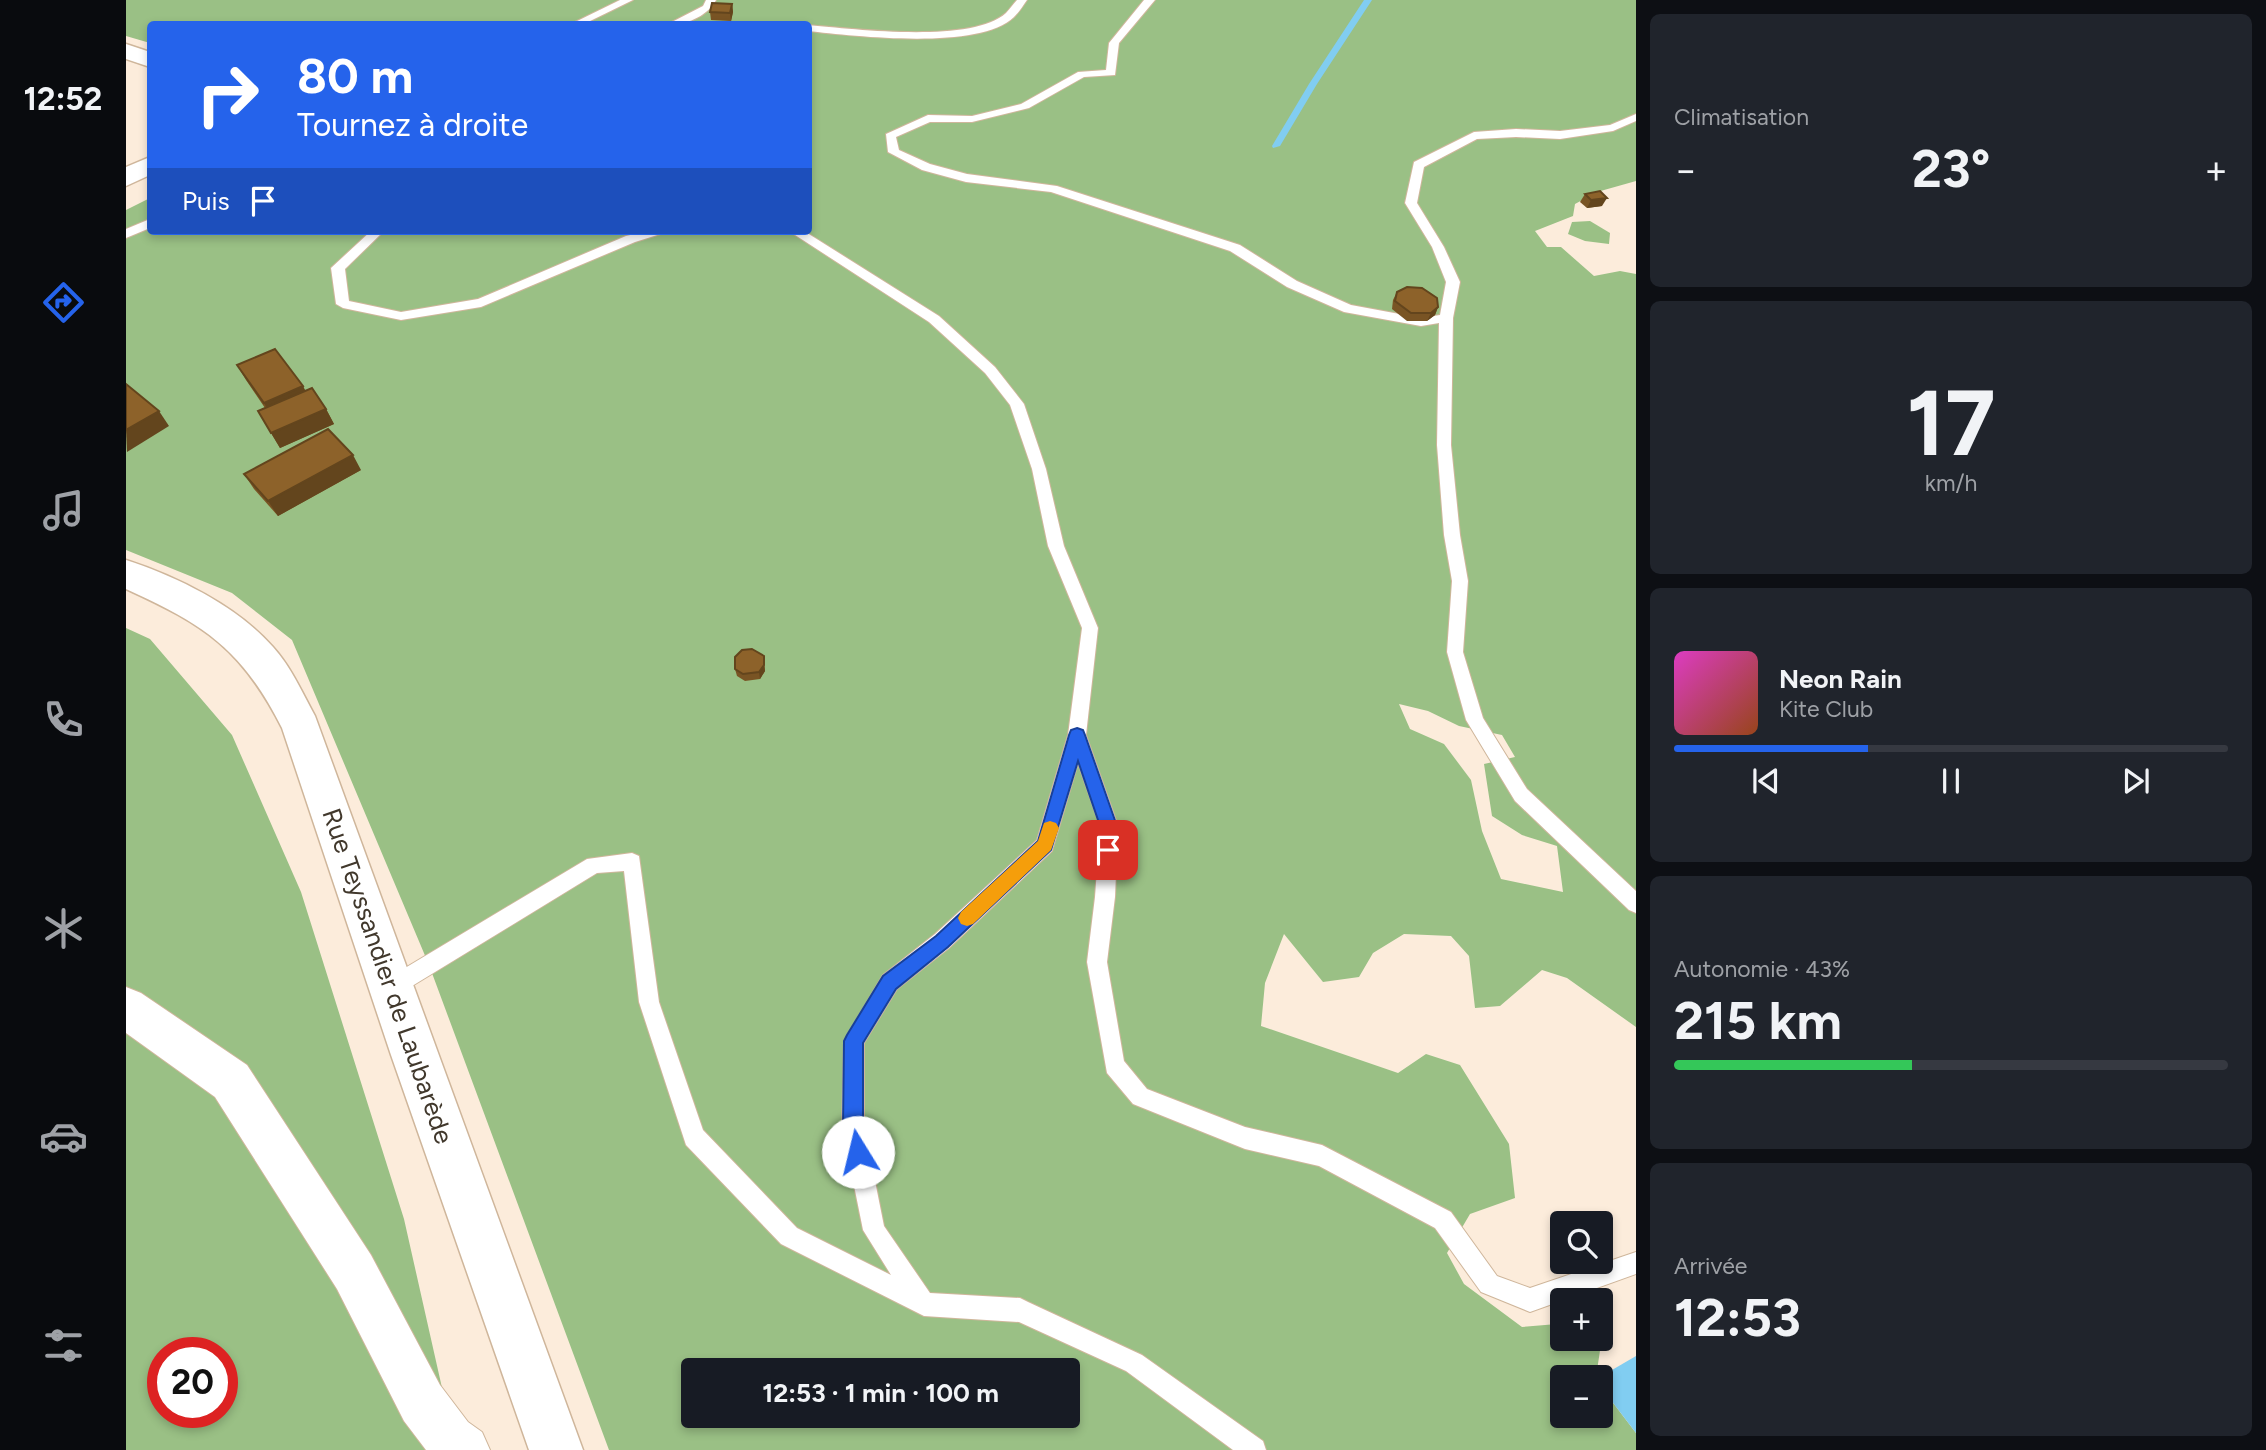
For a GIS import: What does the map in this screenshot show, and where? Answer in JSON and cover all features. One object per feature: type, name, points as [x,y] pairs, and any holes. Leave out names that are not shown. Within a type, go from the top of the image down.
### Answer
[{"type":"main road","points":[[126,51],[147,59]]},
{"type":"main road","points":[[126,177],[147,166]]},
{"type":"main road","name":"Rue Teyssandier de Laubarède","points":[[126,574],[196,606],[253,649],[276,681],[301,727],[556,1450]]},
{"type":"street","points":[[126,1008],[231,1080],[354,1272],[422,1403],[450,1440],[464,1450]]},
{"type":"lane","points":[[582,21],[628,0]]},
{"type":"lane","points":[[679,21],[707,8],[711,0]]},
{"type":"lane","points":[[812,28],[912,36],[983,30],[1019,9],[1022,0]]},
{"type":"lane","points":[[1150,0],[1114,43],[1111,73],[1082,75],[1025,106],[972,119],[928,118],[890,136],[894,152],[926,167],[966,178],[1053,189],[1235,248],[1292,284],[1349,309],[1421,322],[1446,318]]},
{"type":"lane","points":[[1636,117],[1613,128],[1560,135],[1516,132],[1474,136],[1418,165],[1411,203],[1438,247],[1453,282],[1446,318],[1444,445],[1452,535],[1460,580],[1455,652],[1475,720],[1521,795],[1636,904]]},
{"type":"lane","points":[[126,234],[147,224]]},
{"type":"lane","points":[[374,235],[338,268],[343,304],[401,316],[481,303],[631,239],[648,235]]},
{"type":"lane","points":[[801,235],[934,319],[990,370],[1017,404],[1039,469],[1056,546],[1090,628],[1077,735],[1045,845],[942,942],[890,982],[854,1041],[853,1126],[874,1230],[925,1304]]},
{"type":"lane","points":[[1077,735],[1109,826],[1105,897],[1097,962],[1114,1066],[1140,1097],[1245,1138],[1322,1156],[1443,1220],[1489,1284],[1530,1300],[1636,1263]]},
{"type":"lane","points":[[392,987],[593,865],[632,862],[649,1002],[694,1137],[789,1236],[925,1304],[1020,1310],[1133,1363],[1254,1450]]},
{"type":"green space","points":[[126,0],[1636,0],[1636,181],[1597,192],[1575,204],[1573,216],[1535,231],[1547,247],[1561,247],[1594,276],[1620,271],[1636,274],[1636,1027],[1567,978],[1542,970],[1500,1006],[1475,1008],[1469,956],[1451,936],[1404,934],[1373,953],[1359,977],[1323,982],[1284,934],[1265,983],[1261,1026],[1398,1073],[1426,1054],[1460,1065],[1509,1144],[1515,1198],[1470,1214],[1447,1253],[1464,1284],[1522,1327],[1550,1325],[1550,1351],[1600,1351],[1598,1365],[1550,1365],[1550,1428],[1613,1428],[1613,1403],[1636,1433],[1636,1450],[609,1450],[429,965],[292,640],[232,593],[126,550],[126,210],[147,200],[147,235],[812,235],[812,21],[147,21],[147,42],[126,36]],"holes":[[[1399,704],[1428,711],[1459,726],[1502,735],[1515,757],[1484,764],[1492,816],[1522,835],[1557,846],[1563,892],[1501,879],[1482,831],[1471,780],[1444,744],[1410,729]]]},
{"type":"green space","points":[[1590,221],[1610,233],[1609,244],[1585,241],[1568,234],[1572,222]]},
{"type":"green space","points":[[126,628],[150,639],[232,735],[301,892],[404,1219],[456,1450],[126,1450]]},
{"type":"water","points":[[1636,1356],[1636,1433],[1613,1403],[1613,1369]]},
{"type":"building","points":[[712,3],[732,4],[730,13],[710,12]]},
{"type":"building","points":[[1600,191],[1607,198],[1591,200],[1585,194]]},
{"type":"building","points":[[1407,287],[1422,288],[1437,298],[1438,307],[1431,313],[1411,313],[1395,301],[1397,292]]},
{"type":"building","points":[[275,349],[303,386],[264,403],[237,365]]},
{"type":"building","points":[[126,384],[159,411],[126,430]]},
{"type":"building","points":[[312,388],[326,409],[271,433],[258,411]]},
{"type":"building","points":[[328,429],[353,455],[268,501],[244,474]]},
{"type":"building","points":[[752,649],[764,656],[764,665],[759,672],[743,674],[735,669],[735,657],[742,650]]},
{"type":"waterway","points":[[1276,146],[1368,0]]},
{"type":"slow traffic","points":[[967,918],[1045,845],[1050,828]]},
{"type":"route","points":[[858,1152],[853,1126],[854,1041],[890,982],[942,942],[1045,845],[1077,735],[1109,826],[1108,850]]}]
